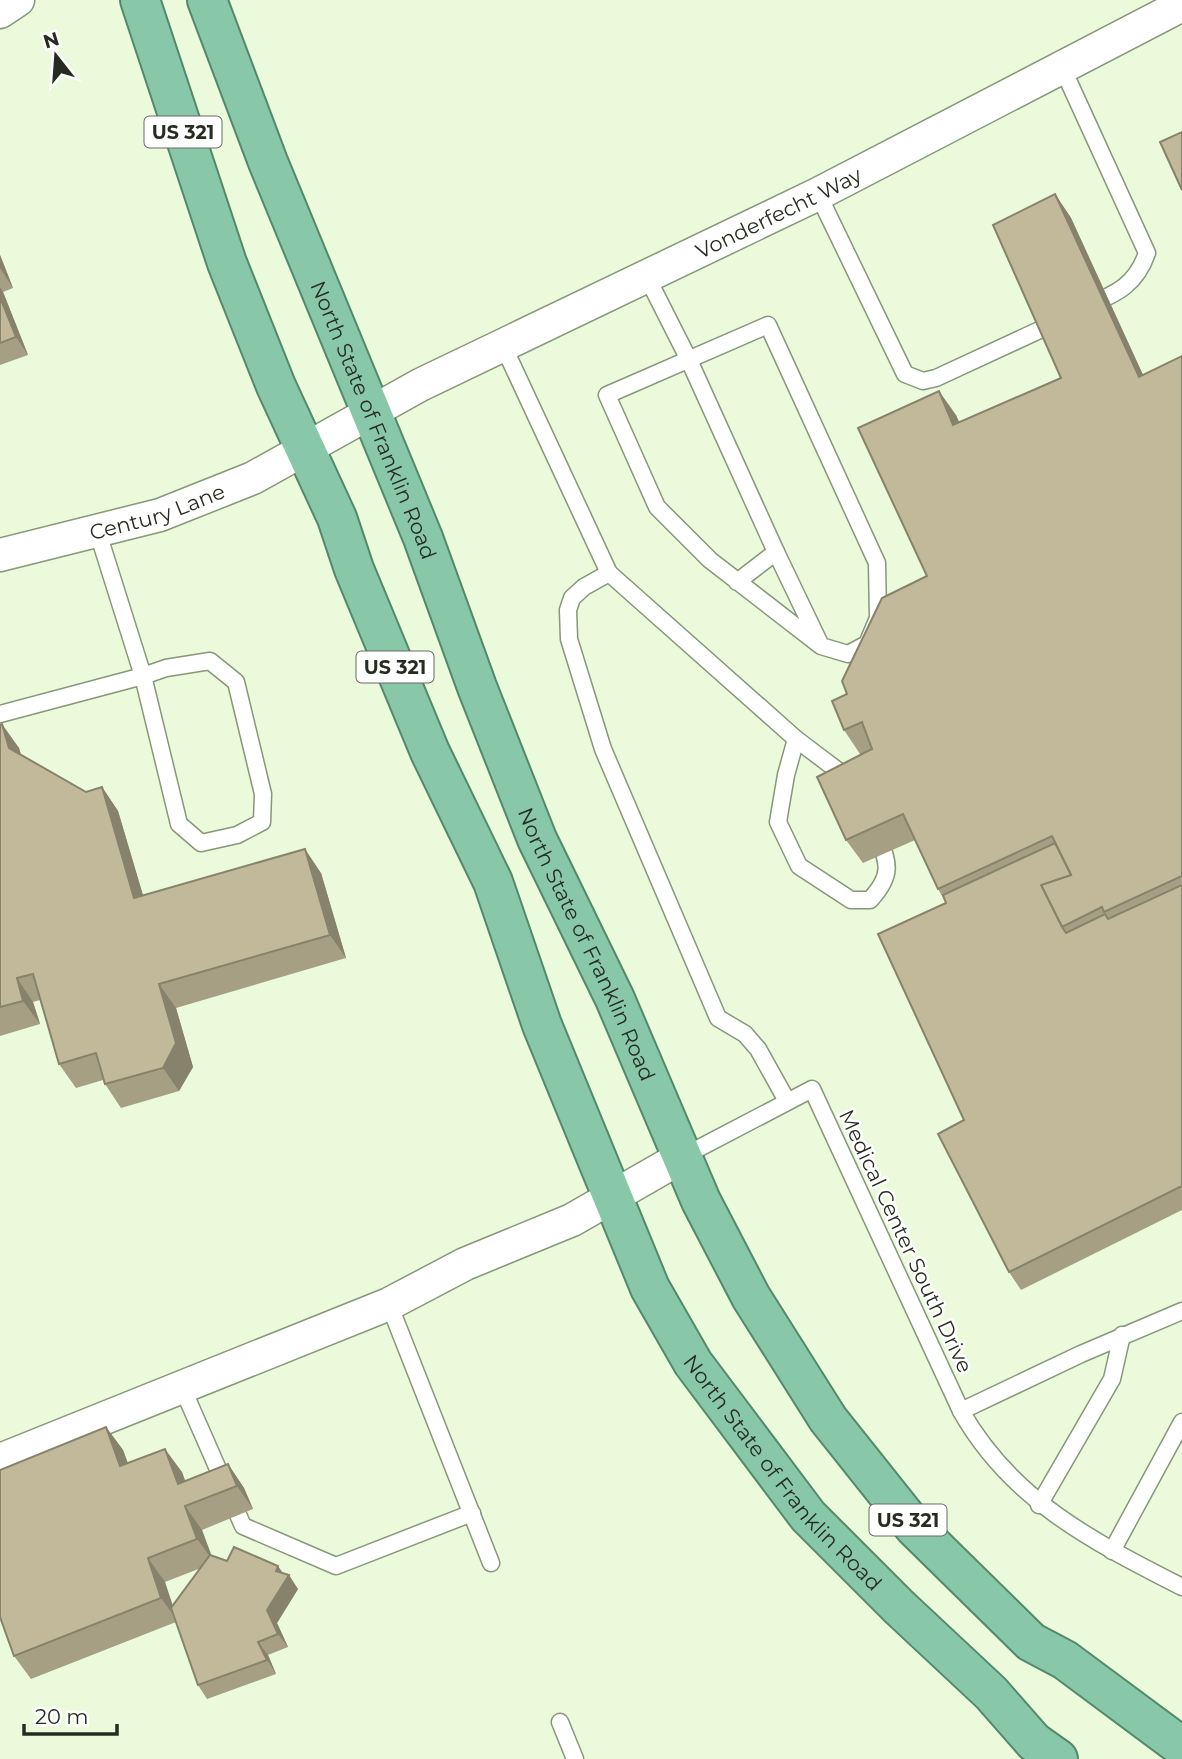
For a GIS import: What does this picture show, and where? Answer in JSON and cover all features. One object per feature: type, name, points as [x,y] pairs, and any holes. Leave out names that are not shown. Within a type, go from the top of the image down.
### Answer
[{"type":"highway","name":"North State of Franklin Road","points":[[140,0],[227,264],[337,518],[354,569],[430,752],[493,882],[542,1025],[650,1288],[693,1363],[808,1516],[899,1607],[991,1693],[1034,1742],[1058,1759]]},
{"type":"highway","name":"North State of Franklin Road","points":[[208,0],[268,162],[369,413],[424,538],[477,687],[537,839],[615,999],[724,1249],[782,1349],[850,1448],[914,1527],[1031,1642],[1065,1660],[1182,1747]]},
{"type":"street","points":[[0,12],[18,0]]},
{"type":"street","name":"Vonderfecht Way","points":[[369,413],[502,343],[818,194],[1182,5]]},
{"type":"street","name":"Century Lane","points":[[0,555],[98,533],[160,515],[253,478],[369,413]]},
{"type":"street","points":[[0,1460],[389,1304],[465,1264],[572,1220],[682,1157]]},
{"type":"lane","points":[[818,194],[892,352],[905,374],[923,381],[964,366],[1128,287],[1141,273],[1147,253],[1062,67]]},
{"type":"lane","points":[[646,275],[688,358],[821,646]]},
{"type":"lane","points":[[768,325],[877,563],[880,593],[878,618],[867,644],[848,654],[821,646],[709,560],[657,507],[607,395],[688,358],[768,325]]},
{"type":"lane","points":[[502,343],[609,573],[796,739],[841,773],[854,790]]},
{"type":"lane","points":[[0,715],[143,676],[166,668],[210,661],[236,682],[263,794],[262,822],[237,835],[201,843],[179,824],[143,676],[98,533]]},
{"type":"lane","points":[[737,582],[776,552]]},
{"type":"lane","points":[[609,573],[584,587],[572,598],[567,624],[603,749],[718,1018],[745,1034],[758,1049],[787,1101],[682,1157]]},
{"type":"lane","points":[[796,739],[786,775],[778,822],[799,866],[851,900],[870,900],[883,885],[888,873],[886,856],[870,817]]},
{"type":"lane","name":"Medical Center South Drive","points":[[787,1101],[812,1089],[961,1411],[976,1437],[1002,1470],[1039,1505],[1112,1551],[1182,1587]]},
{"type":"lane","points":[[389,1304],[491,1563]]},
{"type":"lane","points":[[961,1411],[1122,1335],[1182,1311]]},
{"type":"lane","points":[[1039,1505],[1112,1379],[1122,1335]]},
{"type":"lane","points":[[182,1387],[243,1527],[337,1566],[472,1513]]},
{"type":"lane","points":[[1112,1551],[1182,1422]]},
{"type":"lane","points":[[560,1722],[575,1759]]},
{"type":"building","points":[[1182,132],[1182,190],[1160,142]]},
{"type":"building","points":[[1055,194],[1139,377],[1182,356],[1182,876],[1104,912],[1102,907],[1062,927],[1041,885],[1071,875],[1052,836],[938,889],[903,814],[846,840],[817,777],[872,749],[862,722],[844,730],[832,701],[847,694],[842,681],[882,598],[927,576],[858,428],[939,391],[953,425],[1061,378],[993,225]]},
{"type":"building","points":[[0,297],[16,337],[0,343]]},
{"type":"building","points":[[2,724],[9,748],[86,792],[102,787],[134,898],[305,849],[330,935],[159,984],[176,1043],[163,1068],[105,1084],[96,1053],[59,1064],[33,974],[17,978],[23,1001],[0,1007]]},
{"type":"building","points":[[1055,843],[1071,875],[1041,885],[1066,933],[1105,914],[1108,919],[1182,885],[1182,1186],[1009,1272],[938,1134],[964,1120],[878,934],[946,903],[943,895]]},
{"type":"building","points":[[106,1427],[120,1466],[165,1449],[178,1484],[228,1464],[237,1486],[185,1506],[197,1539],[148,1558],[161,1598],[14,1656],[0,1617],[0,1470]]},
{"type":"building","points":[[234,1547],[278,1566],[276,1571],[289,1575],[267,1610],[278,1634],[258,1642],[267,1660],[198,1685],[171,1608],[210,1555],[227,1561]]}]
